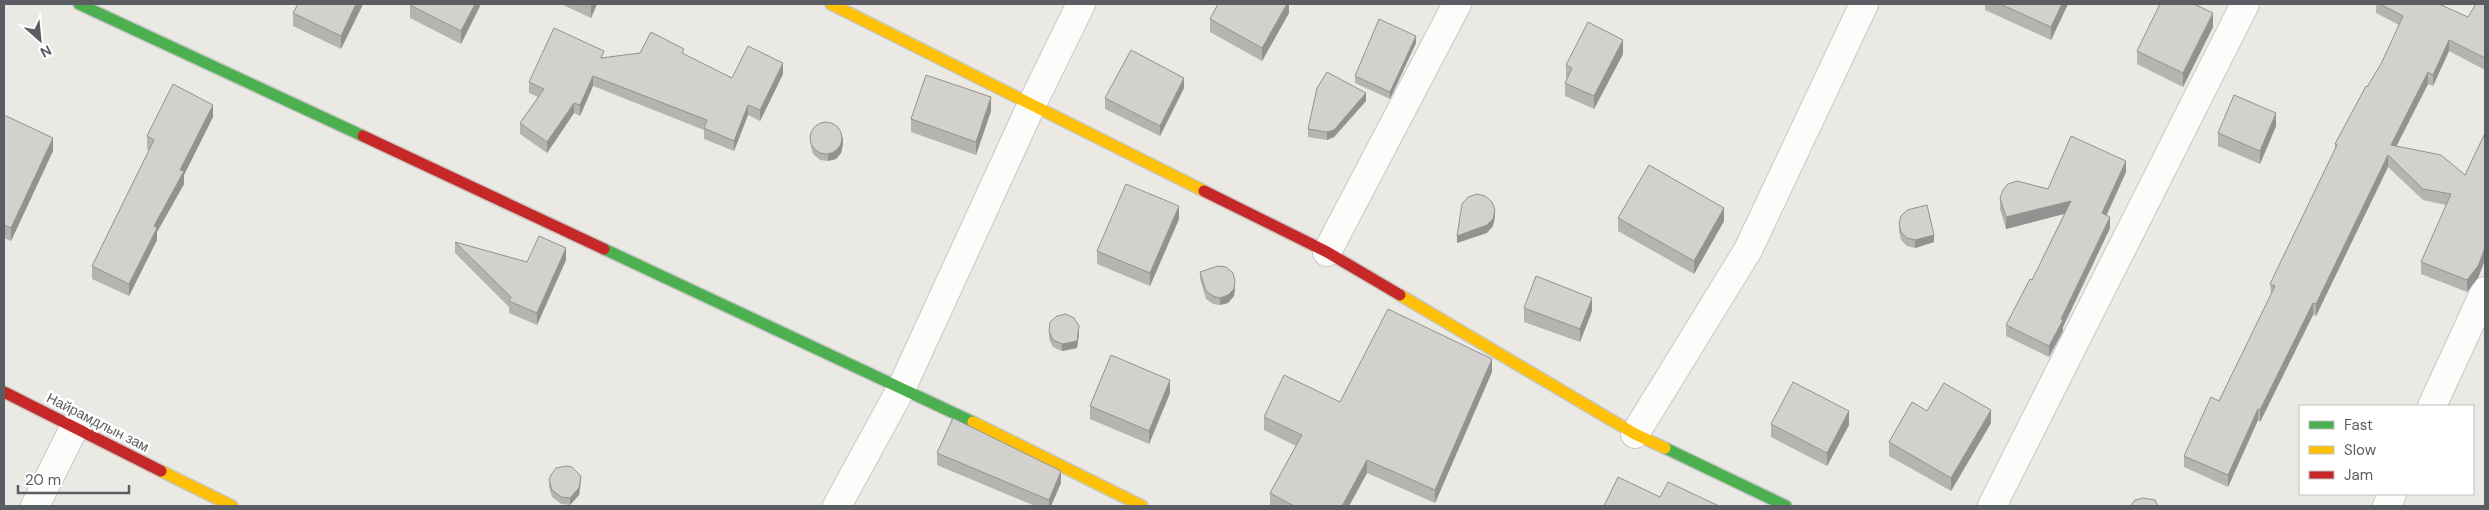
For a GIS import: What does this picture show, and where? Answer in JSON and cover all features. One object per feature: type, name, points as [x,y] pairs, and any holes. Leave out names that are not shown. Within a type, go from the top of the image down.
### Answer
[{"type":"street","points":[[79,4],[902,387],[1142,506]]},
{"type":"street","points":[[831,4],[1327,252],[1635,434],[1786,506]]},
{"type":"street","points":[[837,506],[902,387],[1032,104],[1081,4]]},
{"type":"street","points":[[1327,252],[1457,4]]},
{"type":"street","points":[[1635,434],[1748,250],[1864,4]]},
{"type":"street","points":[[1992,506],[2245,4]]},
{"type":"street","points":[[2432,405],[2485,291]]},
{"type":"street","name":"Найрамдлын зам","points":[[4,392],[232,506]]},
{"type":"street","points":[[35,506],[75,426]]},
{"type":"building","points":[[298,4],[356,4],[341,36],[293,13]]},
{"type":"building","points":[[410,4],[475,4],[461,31]]},
{"type":"building","points":[[1218,4],[1287,4],[1262,48],[1210,19]]},
{"type":"building","points":[[2000,4],[2062,4],[2051,27]]},
{"type":"building","points":[[2160,4],[2194,4],[2213,13],[2183,73],[2137,51]]},
{"type":"building","points":[[2380,4],[2439,4],[2468,17],[2476,4],[2485,4],[2485,58],[2449,40],[2433,75],[2428,72],[2391,145],[2441,155],[2465,175],[2485,133],[2485,248],[2478,266],[2467,280],[2421,262],[2451,194],[2423,189],[2388,155],[2316,304],[2313,303],[2260,410],[2258,409],[2228,475],[2184,456],[2211,397],[2219,401],[2275,286],[2270,284],[2337,145],[2335,144],[2366,86],[2381,64],[2403,16]]},
{"type":"building","points":[[1379,19],[1416,36],[1390,92],[1355,76]]},
{"type":"building","points":[[1588,22],[1623,40],[1594,96],[1565,83],[1572,68],[1566,65]]},
{"type":"building","points":[[554,28],[604,51],[601,58],[640,53],[651,32],[684,49],[682,53],[732,78],[748,46],[783,63],[760,110],[748,105],[734,141],[704,128],[707,120],[593,76],[580,105],[574,103],[547,142],[520,123],[544,89],[529,82]]},
{"type":"building","points":[[1131,50],[1184,78],[1160,126],[1105,98]]},
{"type":"building","points":[[1327,72],[1366,93],[1334,130],[1327,132],[1308,129],[1317,88]]},
{"type":"building","points":[[926,75],[991,97],[976,142],[911,119]]},
{"type":"building","points":[[173,84],[213,105],[180,170],[184,171],[154,226],[157,228],[129,284],[92,266],[154,140],[147,136]]},
{"type":"building","points":[[2234,95],[2276,113],[2260,151],[2218,133]]},
{"type":"building","points":[[4,115],[53,138],[11,228],[4,225]]},
{"type":"building","points":[[826,122],[832,123],[837,127],[841,132],[841,144],[837,149],[832,153],[826,154],[820,153],[815,149],[811,144],[810,138],[811,132],[815,127],[820,123]]},
{"type":"building","points":[[2071,136],[2126,161],[2102,213],[2110,217],[2061,319],[2063,320],[2049,346],[2006,325],[2030,279],[2032,280],[2071,201],[2006,217],[2000,198],[2008,184],[2017,181],[2048,189]]},
{"type":"building","points":[[1649,165],[1724,208],[1694,261],[1618,218]]},
{"type":"building","points":[[1126,184],[1179,206],[1150,273],[1097,251]]},
{"type":"building","points":[[1477,194],[1485,196],[1492,202],[1495,210],[1493,219],[1487,225],[1457,236],[1462,204],[1468,197]]},
{"type":"building","points":[[1927,205],[1934,235],[1915,240],[1907,238],[1901,232],[1899,224],[1901,216],[1907,210]]},
{"type":"building","points":[[539,236],[566,248],[537,313],[509,301],[511,297],[455,242],[527,262]]},
{"type":"building","points":[[1218,266],[1226,267],[1233,273],[1235,281],[1234,289],[1228,295],[1220,298],[1206,291],[1200,272]]},
{"type":"building","points":[[1536,276],[1592,298],[1580,329],[1524,308]]},
{"type":"building","points":[[1388,309],[1492,359],[1435,490],[1367,460],[1342,506],[1294,506],[1270,493],[1302,435],[1264,417],[1284,375],[1340,402]]},
{"type":"building","points":[[1066,314],[1074,318],[1079,326],[1077,341],[1062,344],[1053,340],[1049,331],[1050,322],[1057,316]]},
{"type":"building","points":[[1111,355],[1170,380],[1149,431],[1090,406]]},
{"type":"building","points":[[1793,382],[1849,411],[1827,453],[1771,424]]},
{"type":"building","points":[[1944,383],[1991,410],[1951,478],[1889,442],[1912,402],[1927,411]]},
{"type":"building","points":[[953,418],[1061,471],[1049,500],[937,453]]},
{"type":"building","points":[[572,467],[581,476],[579,488],[570,498],[561,497],[552,490],[549,480],[556,468]]},
{"type":"building","points":[[1618,477],[1660,497],[1668,482],[1719,506],[1604,506]]},
{"type":"building","points":[[2143,498],[2155,500],[2158,506],[2130,506],[2135,500]]},
{"type":"traffic: fast","points":[[79,4],[363,136]]},
{"type":"traffic: fast","points":[[604,249],[973,422]]},
{"type":"traffic: fast","points":[[1665,448],[1786,506]]},
{"type":"traffic: slow","points":[[831,4],[1204,191]]},
{"type":"traffic: slow","points":[[1400,295],[1635,434],[1665,448]]},
{"type":"traffic: slow","points":[[973,422],[1142,506]]},
{"type":"traffic: slow","points":[[161,471],[232,506]]},
{"type":"traffic: jam","points":[[363,136],[604,249]]},
{"type":"traffic: jam","points":[[1204,191],[1327,252],[1400,295]]},
{"type":"traffic: jam","points":[[4,392],[161,471]]}]
